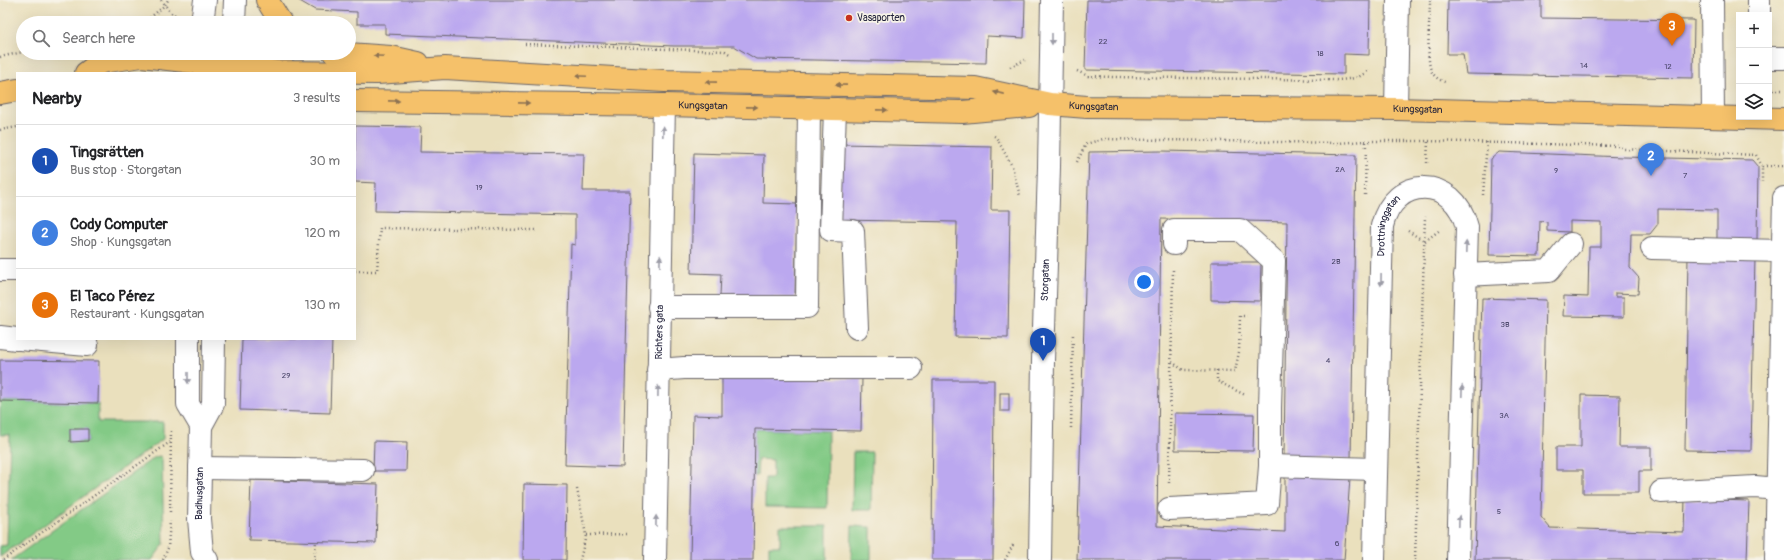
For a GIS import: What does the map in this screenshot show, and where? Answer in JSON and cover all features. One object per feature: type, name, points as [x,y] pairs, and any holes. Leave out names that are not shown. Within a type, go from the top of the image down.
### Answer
[{"type":"main road","points":[[267,0],[277,16]]},
{"type":"main road","name":"Kungsgatan","points":[[356,55],[391,57],[445,68]]},
{"type":"main road","name":"Kungsgatan","points":[[87,72],[101,62],[115,60]]},
{"type":"main road","name":"Kungsgatan","points":[[170,60],[191,63],[229,64],[278,72]]},
{"type":"main road","name":"Kungsgatan","points":[[356,73],[377,73],[445,68],[665,81],[975,88],[1050,104],[1087,107],[1396,109],[1784,119]]},
{"type":"main road","points":[[0,93],[16,90]]},
{"type":"main road","name":"Kungsgatan","points":[[356,101],[664,105],[974,112],[1050,104]]},
{"type":"street","points":[[203,16],[205,0]]},
{"type":"street","points":[[234,16],[235,0]]},
{"type":"street","name":"Storgatan","points":[[1040,560],[1043,361],[1052,0]]},
{"type":"street","points":[[1396,109],[1398,0]]},
{"type":"street","points":[[1705,117],[1712,0]]},
{"type":"street","points":[[1759,0],[1759,12]]},
{"type":"street","points":[[1700,25],[1705,117]]},
{"type":"street","points":[[1772,58],[1784,58]]},
{"type":"street","name":"Richters gata","points":[[655,560],[664,105]]},
{"type":"street","points":[[660,307],[807,307],[809,108]]},
{"type":"street","points":[[835,109],[830,230],[853,231],[856,328]]},
{"type":"street","name":"Drottninggatan","points":[[1374,560],[1382,226],[1384,216],[1391,204],[1397,198],[1412,190],[1426,188],[1438,190],[1458,204],[1463,213],[1467,227],[1458,560]]},
{"type":"street","points":[[1776,560],[1783,314],[1784,198]]},
{"type":"street","points":[[1169,509],[1267,504],[1270,466],[1273,317],[1274,261],[1240,230],[1174,230],[1174,244]]},
{"type":"street","points":[[1466,275],[1550,271],[1570,244]]},
{"type":"street","points":[[1652,248],[1783,251]]},
{"type":"street","points":[[0,270],[16,270]]},
{"type":"street","points":[[0,337],[16,339]]},
{"type":"street","points":[[30,340],[87,345]]},
{"type":"street","points":[[188,340],[188,404],[201,426]]},
{"type":"street","name":"Badhusgatan","points":[[207,560],[202,552],[199,519],[201,426],[213,404],[214,340]]},
{"type":"street","points":[[658,370],[684,368],[911,368]]},
{"type":"street","points":[[1270,466],[1376,469]]},
{"type":"street","points":[[200,468],[363,470]]},
{"type":"street","points":[[1661,492],[1755,487],[1778,489]]},
{"type":"path","points":[[161,0],[172,14]]},
{"type":"path","points":[[152,16],[165,5],[168,0]]},
{"type":"path","points":[[1430,0],[1429,57],[1431,70],[1439,80]]},
{"type":"path","points":[[0,57],[16,54]]},
{"type":"path","points":[[1088,76],[1337,80],[1355,78],[1364,75],[1370,67],[1373,57],[1429,57]]},
{"type":"path","points":[[1772,90],[1784,90]]},
{"type":"path","points":[[0,130],[16,127]]},
{"type":"path","points":[[1075,167],[1086,144],[1103,139],[1337,143],[1366,141],[1438,142]]},
{"type":"path","points":[[1762,166],[1784,166]]},
{"type":"path","points":[[356,271],[378,271],[380,228],[536,230]]},
{"type":"path","points":[[1415,560],[1424,241]]},
{"type":"path","points":[[1169,509],[1173,269]]},
{"type":"path","points":[[1171,362],[1183,370],[1235,371],[1239,352],[1240,316],[1273,317]]},
{"type":"path","points":[[1071,432],[1073,330]]},
{"type":"path","points":[[1217,370],[1217,381],[1270,408]]},
{"type":"path","points":[[163,560],[168,548],[171,532],[171,422]]},
{"type":"path","points":[[3,560],[171,442]]},
{"type":"path","points":[[577,489],[586,535],[580,560]]},
{"type":"path","points":[[586,535],[631,534]]},
{"type":"path","points":[[314,560],[316,542]]},
{"type":"path","points":[[1007,557],[1013,557]]},
{"type":"green space","points":[[0,401],[98,403],[98,422],[163,422],[163,439],[0,557],[0,546],[7,545],[10,435],[0,435]],"holes":[[[70,429],[88,429],[88,441],[70,442]]]},
{"type":"green space","points":[[755,429],[828,431],[827,508],[765,507],[765,478],[773,478],[773,460],[758,459],[757,476],[754,476]]},
{"type":"green space","points":[[853,452],[872,452],[871,510],[852,510]]},
{"type":"green space","points":[[160,456],[162,459],[164,544],[152,560],[11,560],[155,457]]},
{"type":"green space","points":[[780,526],[827,526],[827,560],[769,560],[769,546],[780,546]]},
{"type":"green space","points":[[852,526],[871,527],[871,560],[851,560]]},
{"type":"building","name":"Vasaporten","points":[[298,0],[1025,0],[1024,38],[987,36],[986,63],[756,59],[734,46],[674,46],[385,34],[385,24],[357,24],[357,12],[315,10]]},
{"type":"building","points":[[1087,0],[1370,0],[1369,55],[1344,54],[1344,74],[1085,70]]},
{"type":"building","points":[[1448,0],[1541,0],[1541,18],[1694,20],[1693,78],[1466,74],[1463,54],[1447,54]]},
{"type":"building","points":[[356,126],[421,127],[420,152],[584,154],[583,191],[630,191],[623,467],[565,465],[571,244],[575,245],[575,215],[375,211],[376,183],[356,182]]},
{"type":"building","points":[[840,144],[992,147],[991,210],[1010,210],[1008,338],[955,337],[957,222],[839,220]]},
{"type":"building","points":[[1162,151],[1356,155],[1351,459],[1284,458],[1287,222],[1161,219],[1157,526],[1285,532],[1285,475],[1350,478],[1344,560],[1077,560],[1089,152]]},
{"type":"building","points":[[1499,152],[1752,160],[1758,167],[1757,241],[1717,240],[1717,210],[1658,209],[1658,224],[1650,234],[1631,234],[1630,268],[1639,278],[1638,294],[1615,293],[1615,297],[1624,297],[1624,317],[1563,316],[1564,296],[1588,297],[1589,247],[1601,247],[1601,222],[1570,221],[1570,232],[1547,231],[1547,222],[1540,221],[1539,256],[1489,255],[1491,159]]},
{"type":"building","points":[[694,153],[764,155],[763,203],[797,204],[795,298],[720,296],[721,274],[691,273]]},
{"type":"building","points":[[1688,255],[1755,257],[1751,451],[1685,450]]},
{"type":"building","points":[[1211,262],[1261,262],[1260,301],[1211,300]]},
{"type":"building","points":[[1482,298],[1546,300],[1541,517],[1550,528],[1684,532],[1685,499],[1749,501],[1747,560],[1475,560]]},
{"type":"building","points":[[242,340],[332,340],[330,413],[240,410]]},
{"type":"building","points":[[0,360],[99,361],[98,403],[0,401]]},
{"type":"building","points":[[722,376],[862,379],[861,431],[755,429],[753,560],[690,560],[693,415],[722,416]]},
{"type":"building","points":[[933,380],[994,380],[993,560],[932,560]]},
{"type":"building","points":[[1000,393],[1009,393],[1009,411],[1000,411]]},
{"type":"building","points":[[1581,395],[1620,396],[1619,447],[1651,447],[1651,471],[1639,471],[1639,493],[1583,493],[1583,470],[1556,470],[1556,447],[1581,447]]},
{"type":"building","points":[[1175,413],[1254,414],[1253,451],[1175,450]]},
{"type":"building","points":[[70,429],[88,429],[88,441],[70,442]]},
{"type":"building","points":[[374,441],[407,442],[406,471],[373,471]]},
{"type":"building","points":[[251,480],[378,484],[376,543],[249,540]]},
{"type":"building","points":[[524,484],[567,485],[566,560],[523,560]]},
{"type":"place","name":"Vasaporten","points":[[849,18]]},
{"type":"place","name":"El Taco Pérez","points":[[1672,46]]},
{"type":"place","name":"Cody Computer","points":[[1651,176]]},
{"type":"place","name":"Tingsrätten","points":[[1043,361]]}]
